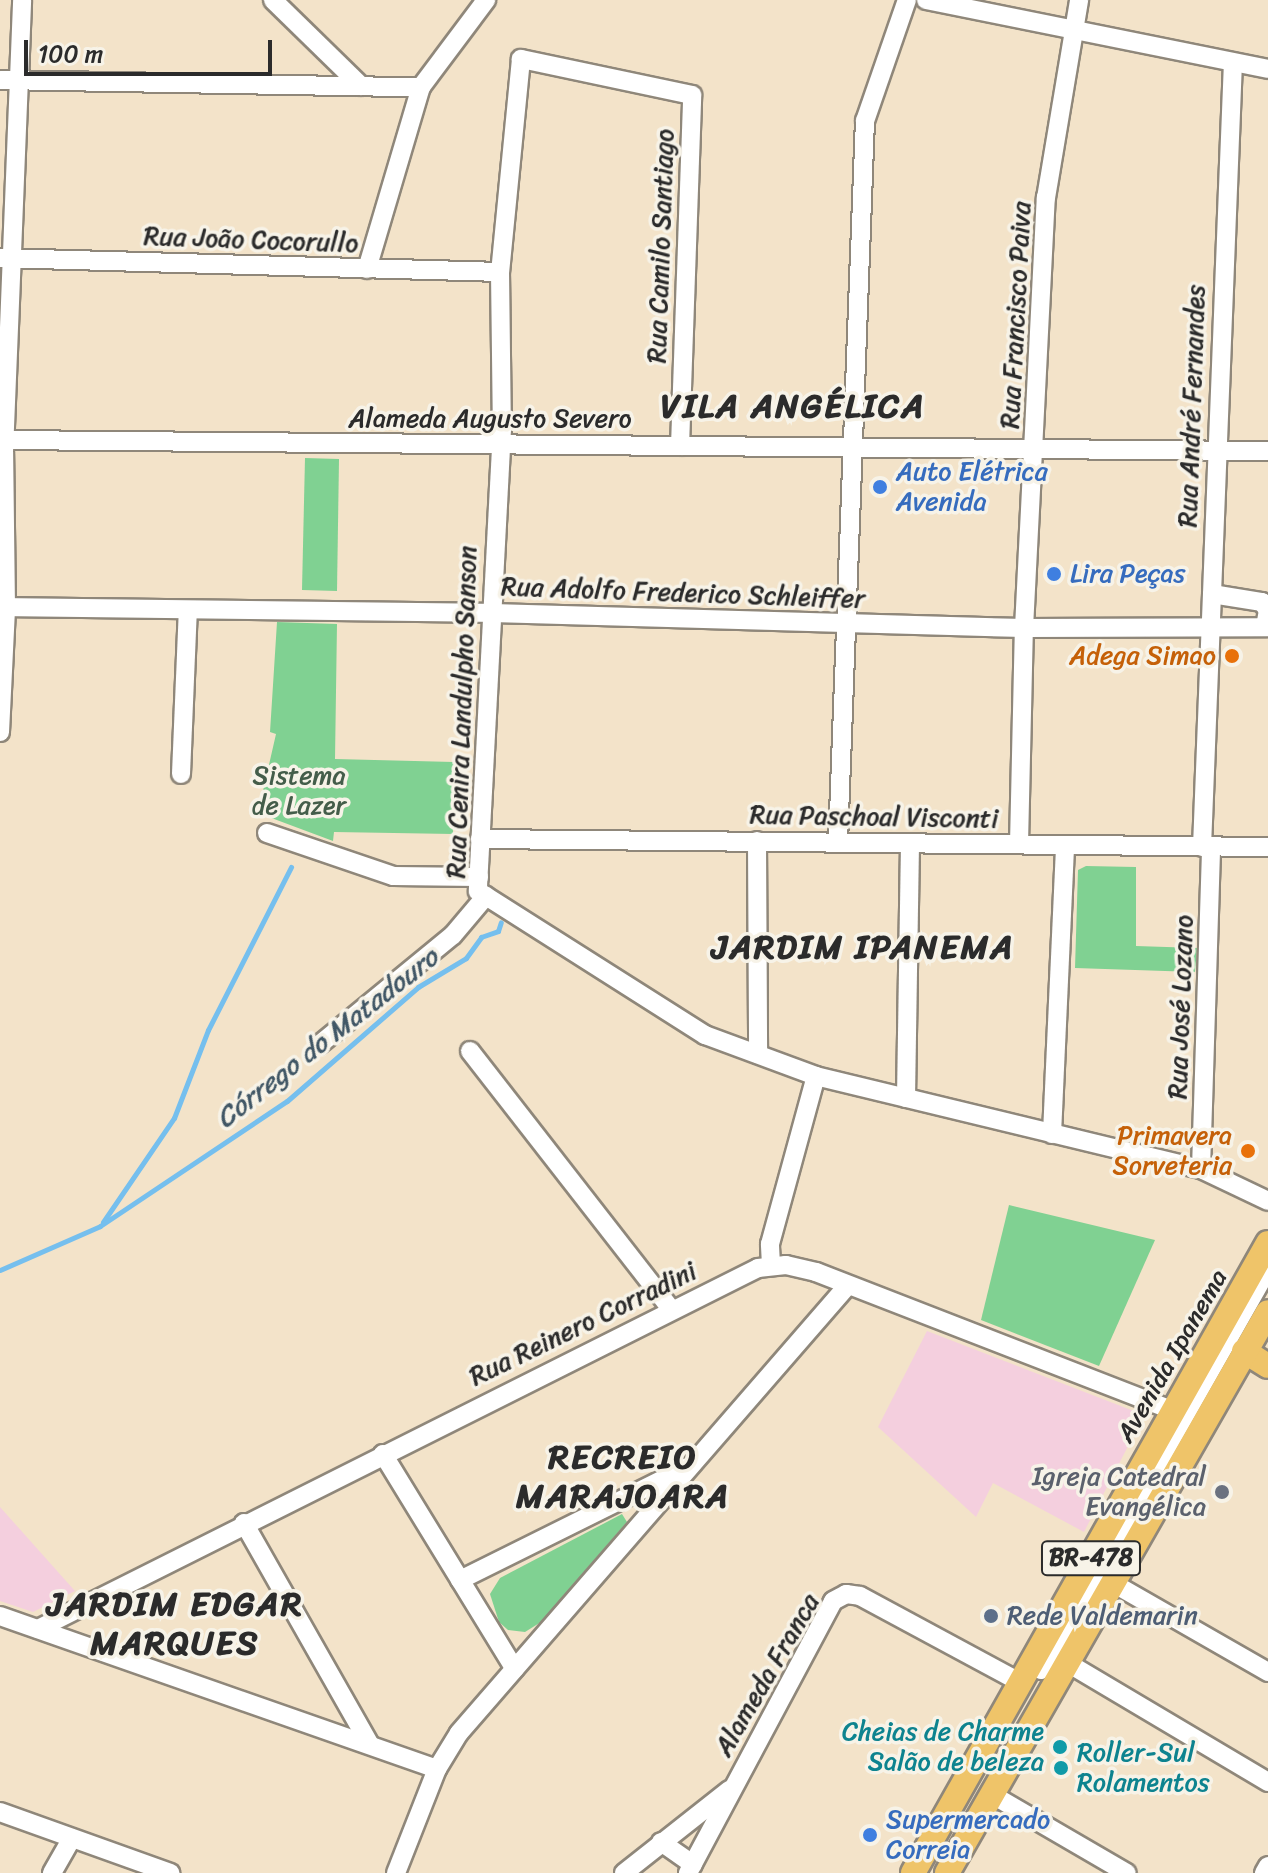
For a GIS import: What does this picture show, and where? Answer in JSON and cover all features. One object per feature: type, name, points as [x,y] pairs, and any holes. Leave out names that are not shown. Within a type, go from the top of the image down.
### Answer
[{"type":"main road","name":"Avenida Ipanema","points":[[913,1873],[1171,1410],[1215,1344],[1268,1243]]},
{"type":"main road","name":"BR-478","points":[[947,1873],[1268,1312]]},
{"type":"main road","points":[[1244,1351],[1268,1366]]},
{"type":"street","points":[[0,732],[8,258],[22,0]]},
{"type":"street","points":[[273,0],[361,86]]},
{"type":"street","points":[[367,269],[421,87],[486,0]]},
{"type":"street","points":[[838,842],[865,121],[907,0]]},
{"type":"street","points":[[926,0],[1268,69]]},
{"type":"street","name":"Rua Francisco Paiva","points":[[1019,844],[1024,628],[1036,449],[1046,198],[1079,0]]},
{"type":"street","name":"Rua Cenira Landulpho Sanson","points":[[692,95],[521,59],[500,272],[499,447],[478,891],[705,1035],[816,1076],[1201,1169],[1268,1201]]},
{"type":"street","name":"Rua André Fernandes","points":[[1207,847],[1215,451],[1233,63]]},
{"type":"street","points":[[0,80],[421,87]]},
{"type":"street","name":"Rua Camilo Santiago","points":[[680,446],[692,95]]},
{"type":"street","name":"Rua João Cocorullo","points":[[8,258],[500,272]]},
{"type":"street","name":"Alameda Augusto Severo","points":[[3,440],[499,447],[1268,451]]},
{"type":"street","points":[[1212,594],[1262,602],[1268,610],[1266,627]]},
{"type":"street","name":"Rua Adolfo Frederico Schleiffer","points":[[3,608],[492,613],[1024,628],[1266,627]]},
{"type":"street","points":[[181,774],[188,610]]},
{"type":"street","points":[[267,833],[393,876],[479,877]]},
{"type":"street","name":"Rua Paschoal Visconti","points":[[480,839],[1268,847]]},
{"type":"street","points":[[757,841],[758,1054]]},
{"type":"street","points":[[906,1098],[910,843]]},
{"type":"street","points":[[1052,1134],[1065,845]]},
{"type":"street","name":"Rua José Lozano","points":[[1201,1169],[1207,847]]},
{"type":"street","points":[[319,1045],[453,935],[486,896]]},
{"type":"street","points":[[470,1051],[670,1308]]},
{"type":"street","points":[[816,1076],[770,1244],[771,1265],[816,1272],[1171,1410]]},
{"type":"street","name":"Rua Reinero Corradini","points":[[38,1629],[670,1308],[771,1265]]},
{"type":"street","points":[[926,1873],[1268,1269]]},
{"type":"street","points":[[396,1873],[437,1769],[459,1733],[848,1285]]},
{"type":"street","points":[[939,1873],[1268,1288]]},
{"type":"street","points":[[383,1454],[515,1669]]},
{"type":"street","points":[[460,1580],[697,1462]]},
{"type":"street","points":[[244,1523],[369,1743]]},
{"type":"street","points":[[1111,1582],[1268,1672]]},
{"type":"street","name":"Alameda Franca","points":[[661,1842],[690,1868],[833,1601],[846,1594],[860,1596],[1020,1682]]},
{"type":"street","points":[[0,1616],[437,1769]]},
{"type":"street","points":[[1066,1662],[1268,1782]]},
{"type":"street","name":"Alameda Franca","points":[[624,1873],[734,1787]]},
{"type":"street","points":[[991,1794],[1127,1873]]},
{"type":"street","points":[[0,1812],[170,1873]]},
{"type":"street","points":[[52,1873],[72,1838]]},
{"type":"street","points":[[1264,1873],[1268,1866]]},
{"type":"shaded area","points":[[927,1331],[1144,1415],[1084,1532],[993,1483],[976,1517],[878,1427]]},
{"type":"shaded area","points":[[0,1507],[75,1591],[33,1612],[0,1601]]},
{"type":"green space","points":[[305,458],[339,459],[337,591],[302,590]]},
{"type":"green space","name":"Sistema de Lazer","points":[[277,622],[337,624],[335,759],[454,762],[453,834],[334,832],[333,841],[258,813],[276,734],[270,732]]},
{"type":"green space","points":[[1086,866],[1136,867],[1136,946],[1197,948],[1195,972],[1075,968],[1078,870]]},
{"type":"green space","points":[[1009,1205],[1155,1240],[1099,1366],[981,1320]]},
{"type":"green space","points":[[622,1514],[627,1522],[541,1622],[525,1632],[508,1630],[499,1622],[490,1594],[500,1578]]},
{"type":"waterway","points":[[103,1222],[174,1118],[208,1030],[291,867]]},
{"type":"waterway","name":"Córrego do Matadouro","points":[[0,1270],[100,1226],[287,1101],[418,987],[466,958],[481,937],[498,931],[501,922]]},
{"type":"place","name":"Auto Elétrica Avenida","points":[[880,487]]},
{"type":"place","name":"Lira Peças","points":[[1054,574]]},
{"type":"place","name":"Adega Simao","points":[[1232,656]]},
{"type":"place","name":"Primavera Sorveteria","points":[[1248,1151]]},
{"type":"place","name":"Igreja Catedral Evangélica","points":[[1222,1492]]},
{"type":"place","name":"Rede Valdemarin","points":[[991,1616]]},
{"type":"place","name":"Cheias de Charme Salão de beleza","points":[[1060,1747]]},
{"type":"place","name":"Roller-Sul Rolamentos","points":[[1061,1768]]},
{"type":"place","name":"Supermercado Correia","points":[[870,1835]]},
{"type":"district","name":"VILA ANGÉLICA","points":[[793,407]]},
{"type":"district","name":"JARDIM IPANEMA","points":[[863,948]]},
{"type":"district","name":"RECREIO MARAJOARA","points":[[623,1476]]},
{"type":"district","name":"JARDIM EDGAR MARQUES","points":[[175,1624]]}]
